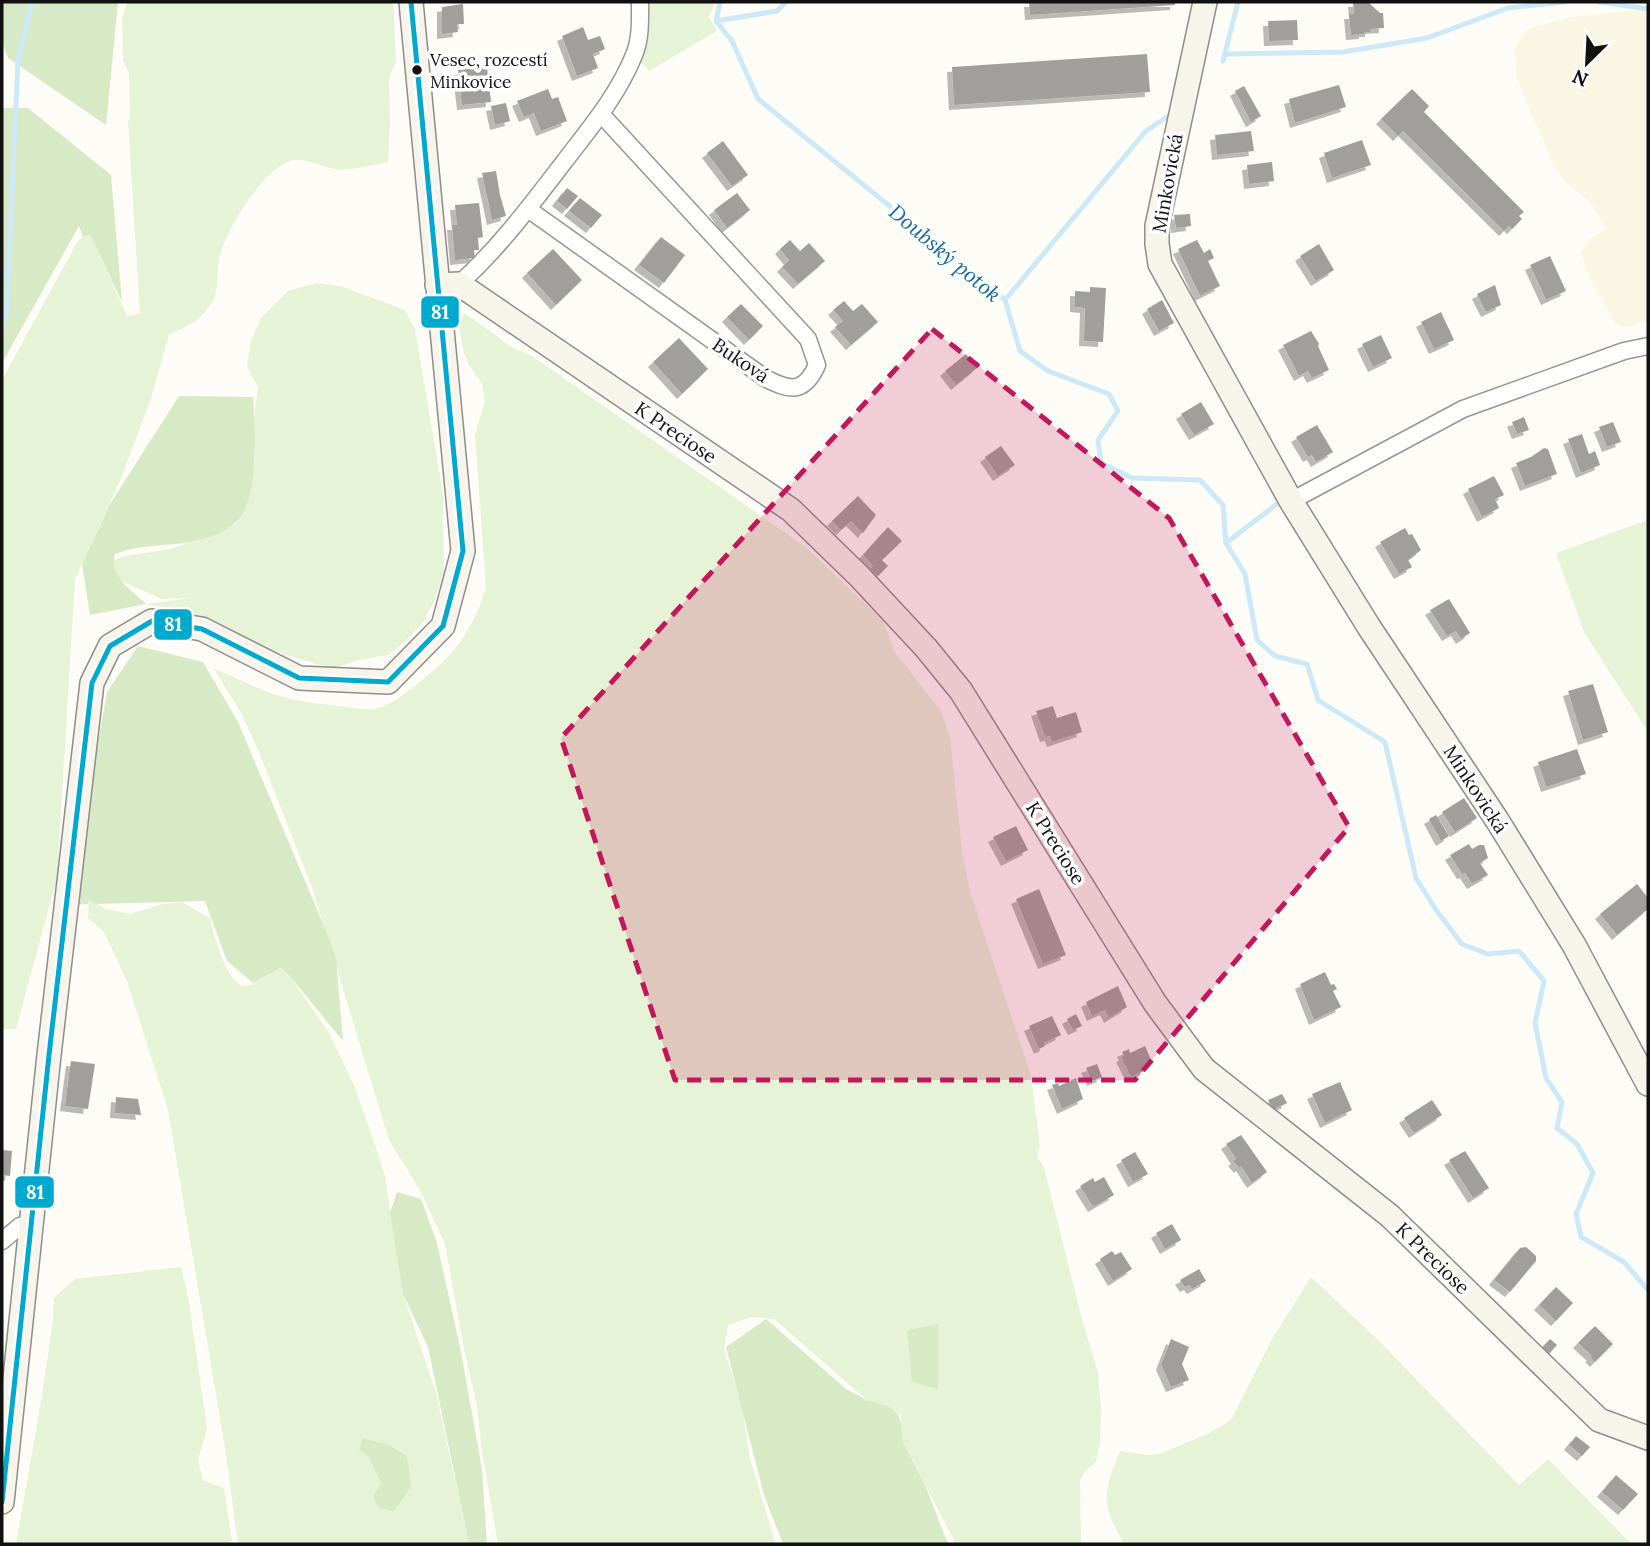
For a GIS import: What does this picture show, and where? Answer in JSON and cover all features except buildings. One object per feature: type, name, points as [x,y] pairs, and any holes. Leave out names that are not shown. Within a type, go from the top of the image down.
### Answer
[{"type":"street","points":[[2,1503],[49,1055],[92,683],[110,646],[152,621],[202,629],[299,678],[388,682],[443,626],[463,551],[448,284],[411,2]]},
{"type":"street","points":[[448,284],[482,263],[528,209],[601,114],[621,82],[635,52],[640,2]]},
{"type":"street","name":"Minkovická","points":[[1205,2],[1157,226],[1160,264],[1291,501],[1369,627],[1497,820],[1574,945],[1648,1084]]},
{"type":"street","name":"Buková","points":[[528,209],[765,379],[783,387],[801,387],[811,379],[817,365],[808,339],[601,114]]},
{"type":"street","name":"K Preciose","points":[[448,284],[790,510],[859,576],[926,648],[961,691],[1155,1003],[1204,1069],[1390,1216],[1599,1420],[1648,1438]]},
{"type":"street","points":[[1291,501],[1463,409],[1624,351],[1648,346]]},
{"type":"street","points":[[2,1241],[20,1226],[32,1223]]},
{"type":"highlighted area","points":[[932,329],[1169,518],[1349,827],[1135,1080],[675,1080],[561,738]]},
{"type":"shaded area","points":[[1648,11],[1648,321],[1624,327],[1614,323],[1586,270],[1581,253],[1589,239],[1607,229],[1590,202],[1565,181],[1554,166],[1517,79],[1514,49],[1527,29],[1571,17]]},
{"type":"green space","points":[[2,2],[118,2],[106,125],[8,58],[2,42]]},
{"type":"green space","points":[[127,2],[393,2],[396,61],[389,78],[388,162],[341,169],[293,160],[277,168],[247,201],[231,228],[219,258],[216,292],[211,304],[197,319],[169,335],[151,398],[120,481],[75,579],[57,878],[16,1029],[2,1029],[2,380],[74,248],[80,239],[90,233],[127,316],[140,314],[128,120],[129,73],[123,60],[122,18]]},
{"type":"green space","points":[[648,2],[715,2],[709,17],[717,31],[649,71],[639,60],[649,26]]},
{"type":"green space","points":[[2,108],[28,108],[111,175],[122,302],[90,234],[83,237],[79,226],[2,363]]},
{"type":"green space","points":[[317,283],[343,287],[405,310],[415,329],[443,494],[444,572],[424,621],[389,655],[359,660],[333,669],[277,652],[204,616],[146,604],[191,598],[162,599],[121,581],[115,574],[113,562],[120,557],[170,549],[206,538],[235,525],[245,508],[255,459],[254,416],[258,388],[247,366],[251,341],[261,318],[288,291]]},
{"type":"green space","points":[[465,313],[513,348],[532,356],[807,548],[883,621],[894,651],[941,711],[950,737],[962,850],[970,891],[1031,1075],[1040,1145],[1037,1156],[1044,1167],[1098,1373],[1100,1443],[1096,1462],[1085,1471],[1080,1481],[1081,1544],[956,1544],[903,1442],[901,1415],[888,1406],[867,1400],[774,1319],[752,1317],[728,1325],[724,1349],[742,1407],[750,1459],[776,1544],[498,1544],[477,1406],[445,1244],[421,1192],[389,1140],[312,887],[259,752],[240,711],[214,669],[291,699],[375,709],[396,700],[418,684],[448,657],[464,636],[486,587],[475,435],[485,401],[482,384],[464,353],[458,322]]},
{"type":"green space","points":[[179,396],[253,397],[254,464],[249,499],[235,523],[210,537],[115,554],[115,570],[118,576],[146,604],[90,615],[82,564],[110,504]]},
{"type":"green space","points":[[1648,520],[1648,732],[1584,632],[1556,553]]},
{"type":"green space","points":[[138,646],[203,662],[238,722],[336,959],[343,1041],[289,975],[280,968],[253,983],[227,961],[205,901],[96,904],[89,900],[88,904],[69,905],[107,692]]},
{"type":"green space","points":[[89,899],[106,909],[130,914],[163,904],[182,902],[210,918],[222,957],[238,983],[244,986],[252,984],[279,968],[289,975],[329,1033],[354,1085],[385,1176],[403,1294],[436,1393],[469,1544],[238,1544],[225,1448],[168,1110],[127,981],[104,932],[88,918]],"holes":[[[368,1456],[411,1487],[381,1483]]]},
{"type":"green space","points":[[397,1192],[421,1199],[437,1243],[461,1352],[482,1469],[487,1544],[469,1544],[428,1347],[403,1294],[390,1213]]},
{"type":"green space","points":[[181,1267],[188,1296],[207,1428],[198,1460],[203,1480],[224,1488],[232,1541],[224,1544],[16,1544],[42,1396],[54,1298],[75,1279]]},
{"type":"green space","points":[[1311,1277],[1378,1340],[1519,1485],[1548,1459],[1631,1544],[1124,1544],[1111,1519],[1107,1498],[1110,1477],[1120,1451],[1160,1454],[1207,1434],[1231,1420],[1271,1341]]},
{"type":"green space","points":[[766,1319],[846,1389],[867,1400],[888,1406],[898,1414],[903,1442],[925,1485],[948,1544],[783,1544],[764,1495],[726,1347]]},
{"type":"green space","points":[[938,1324],[938,1389],[912,1382],[907,1330]]},
{"type":"green space","points":[[363,1438],[389,1445],[407,1456],[411,1487],[394,1511],[379,1508],[373,1497],[381,1483],[368,1456],[359,1450]]},
{"type":"waterway","points":[[2,330],[7,306],[18,60],[32,2]]},
{"type":"waterway","name":"Doubský potok","points":[[720,2],[716,21],[732,41],[758,99],[1005,300],[1020,351],[1048,371],[1109,394],[1118,411],[1098,440],[1101,463],[1132,478],[1200,480],[1223,505],[1226,543],[1245,574],[1257,640],[1275,656],[1307,664],[1318,700],[1385,742],[1416,878],[1436,910],[1462,944],[1488,954],[1519,951],[1544,981],[1535,1023],[1546,1078],[1562,1102],[1557,1128],[1577,1144],[1593,1173],[1576,1214],[1581,1237],[1624,1262],[1648,1290]]},
{"type":"waterway","points":[[716,21],[777,11],[786,2]]},
{"type":"waterway","points":[[1223,61],[1238,2]]},
{"type":"waterway","points":[[1226,54],[1343,52],[1427,38],[1508,8],[1565,2]]},
{"type":"waterway","points":[[1600,2],[1648,9]]},
{"type":"waterway","points":[[1005,300],[1145,132],[1171,114]]},
{"type":"waterway","points":[[1226,543],[1277,504]]},
{"type":"transit line","name":"81","points":[[2,1502],[49,1055],[92,683],[110,646],[152,621],[202,629],[299,678],[388,682],[443,626],[463,551],[411,2]]},
{"type":"place","name":"Vesec, rozcestí Minkovice","points":[[417,70]]}]
